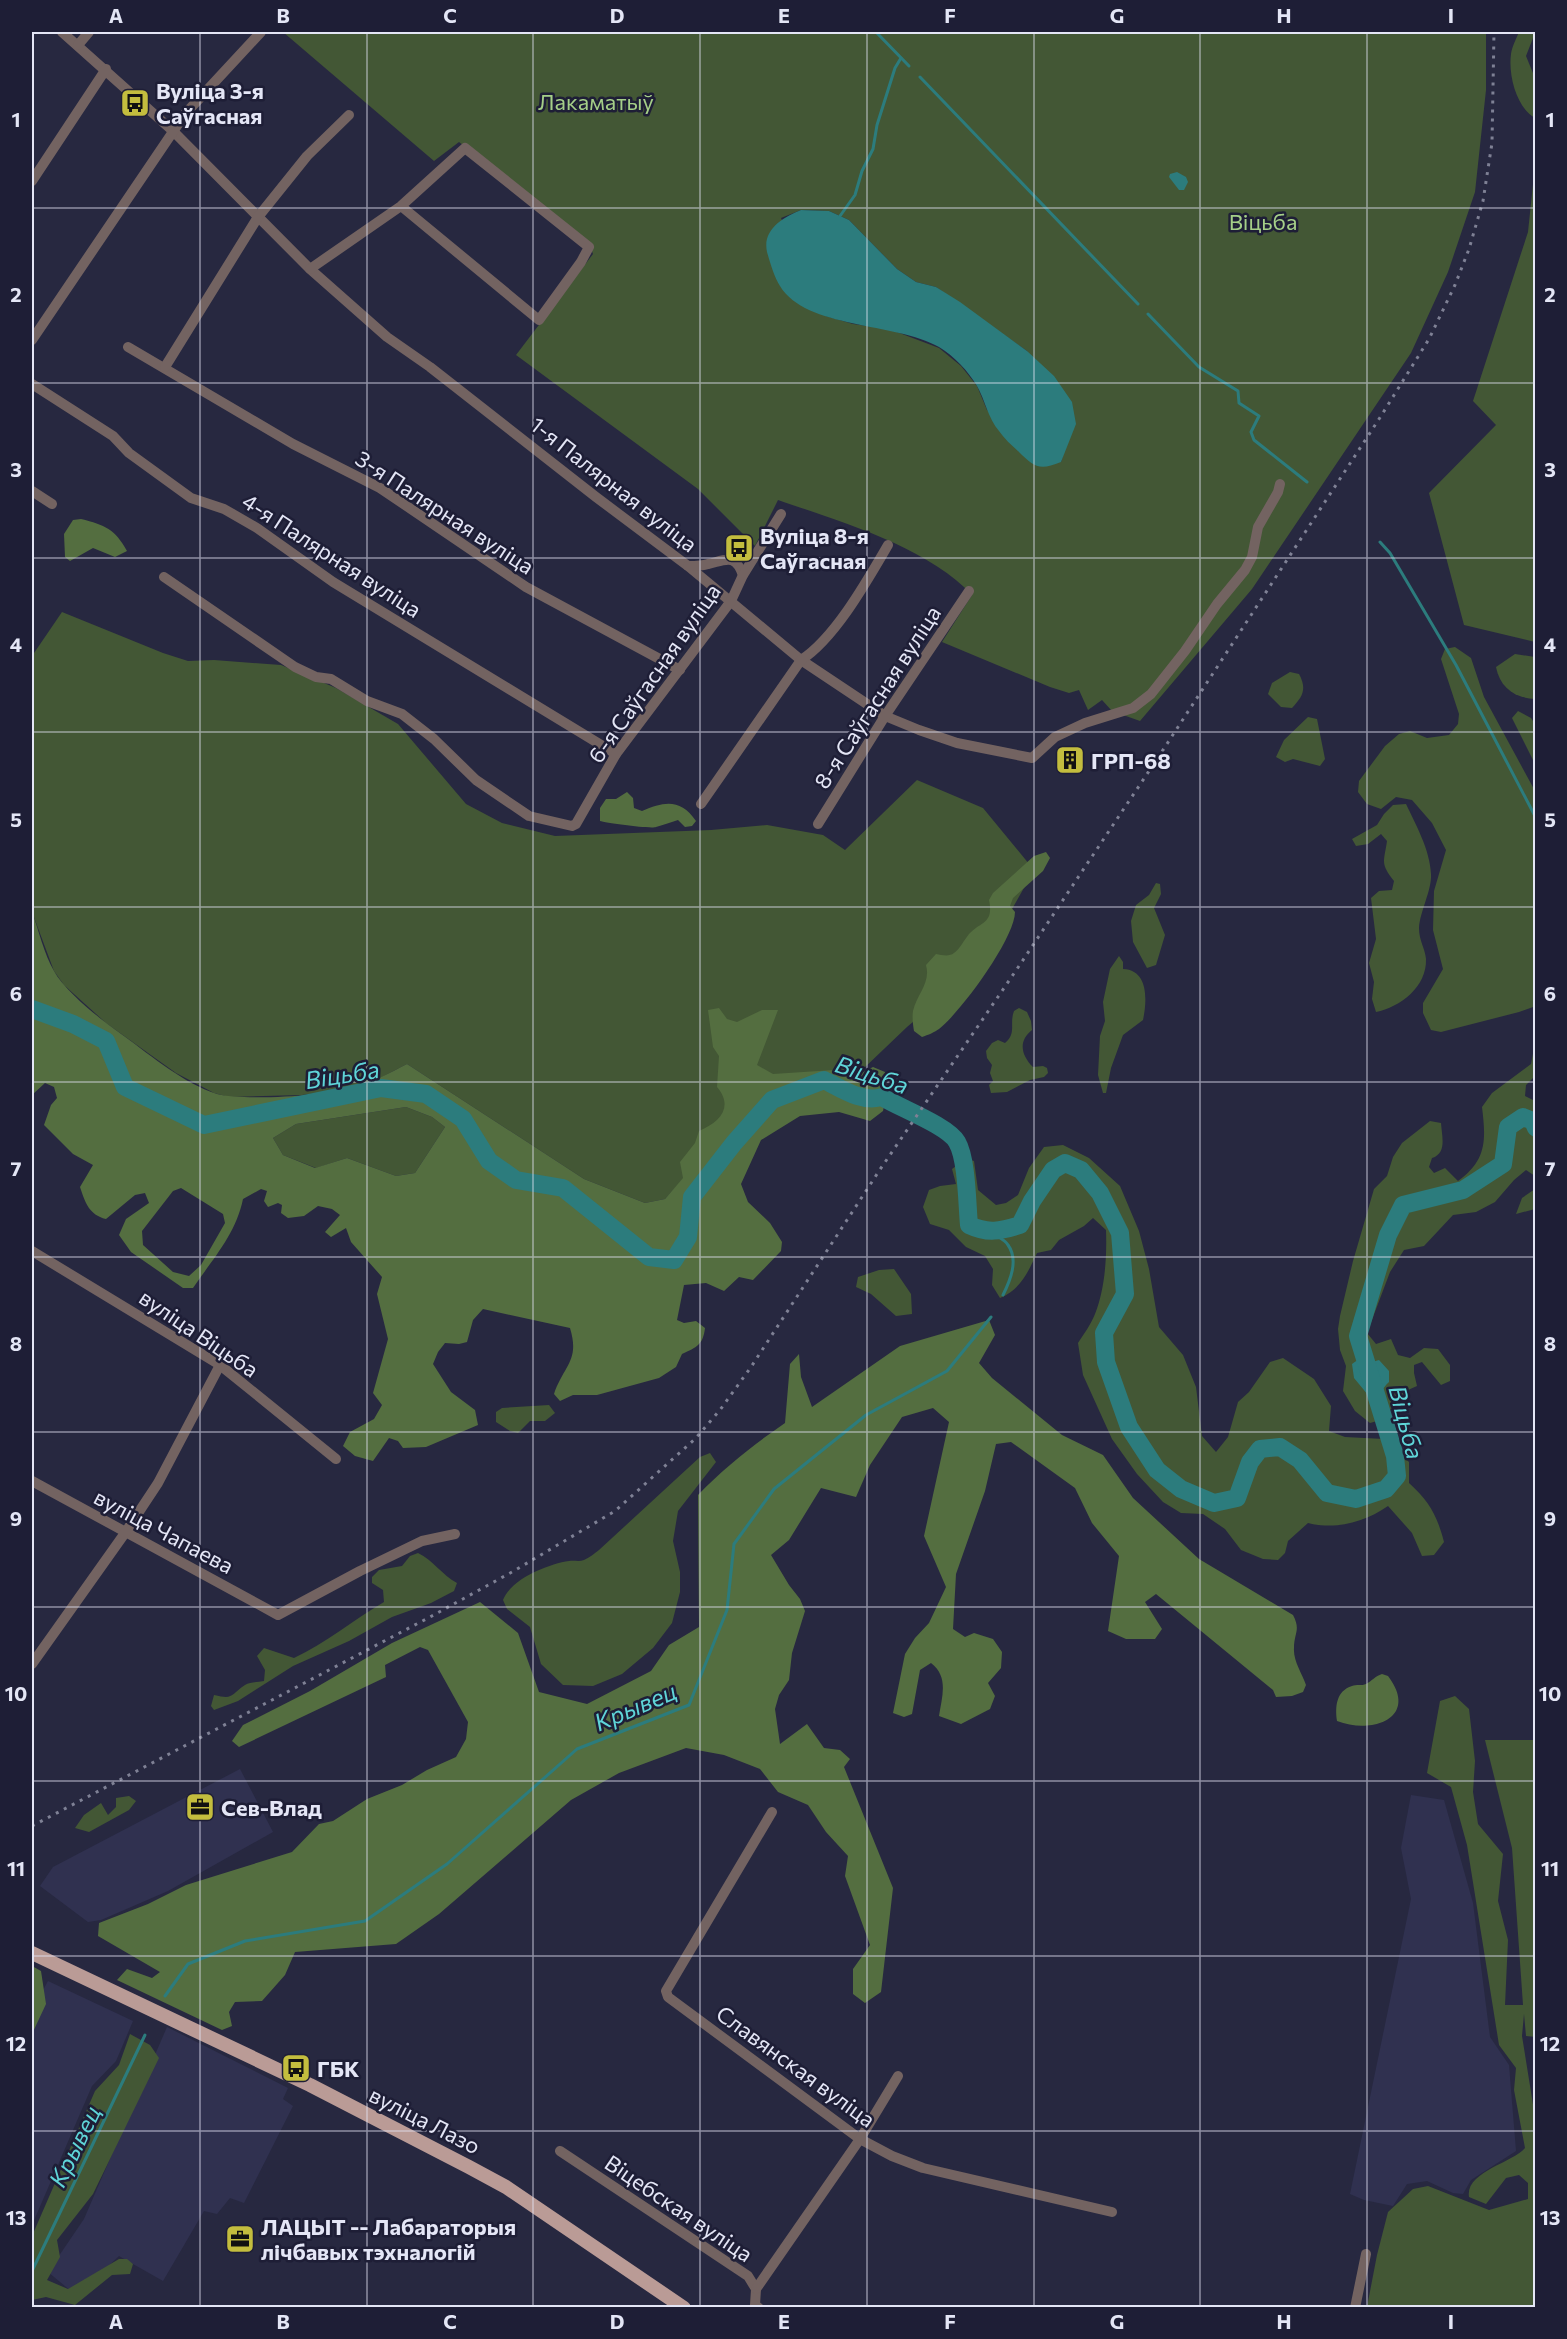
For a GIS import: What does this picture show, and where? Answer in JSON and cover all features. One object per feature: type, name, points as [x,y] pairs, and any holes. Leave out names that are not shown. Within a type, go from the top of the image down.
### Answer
[{"type":"main road","name":"вуліца Лазо","points":[[32,1953],[301,2080],[470,2167],[506,2187],[684,2307]]},
{"type":"street","name":"1-я Палярная вуліца","points":[[62,32],[173,130],[310,269],[387,337],[430,367],[688,566],[801,660],[885,716],[957,743],[1032,758],[1056,737],[1085,723],[1133,708],[1151,694],[1245,570],[1252,557],[1258,527],[1278,492],[1280,484]]},
{"type":"street","points":[[78,45],[88,32]]},
{"type":"street","points":[[32,340],[184,114],[261,32]]},
{"type":"street","points":[[32,181],[106,69]]},
{"type":"street","points":[[165,368],[258,217],[307,156],[350,115]]},
{"type":"street","points":[[310,269],[401,206],[465,148],[589,247],[581,262],[539,320],[401,206]]},
{"type":"street","name":"3-я Палярная вуліца","points":[[128,347],[293,444],[380,488],[526,587],[680,670]]},
{"type":"street","name":"4-я Палярная вуліца","points":[[32,384],[113,436],[129,453],[191,498],[224,509],[257,528],[333,582],[616,754]]},
{"type":"street","points":[[32,491],[52,504]]},
{"type":"street","name":"6-я Саўгасная вуліца","points":[[164,577],[295,667],[316,677],[331,679],[367,701],[402,714],[434,739],[476,780],[529,816],[563,825],[576,824],[616,754],[731,602],[743,575],[782,514]]},
{"type":"street","points":[[701,804],[801,660],[814,651],[861,591],[888,545]]},
{"type":"street","points":[[688,566],[707,565],[724,559],[733,560],[740,566],[743,575]]},
{"type":"street","name":"8-я Саўгасная вуліца","points":[[818,824],[885,716],[969,591]]},
{"type":"street","name":"вуліца Віцьба","points":[[32,1251],[220,1365],[336,1459]]},
{"type":"street","points":[[32,1664],[158,1483],[220,1365]]},
{"type":"street","name":"вуліца Чапаева","points":[[32,1481],[279,1615],[360,1570],[422,1541],[455,1534]]},
{"type":"street","name":"Славянская вуліца","points":[[772,1812],[666,1991],[668,1996],[860,2139],[892,2156],[923,2168],[1112,2212]]},
{"type":"street","points":[[756,2289],[860,2139],[898,2076]]},
{"type":"street","name":"Віцебская вуліца","points":[[560,2151],[748,2276],[756,2289],[755,2305],[759,2307]]},
{"type":"street","points":[[1355,2307],[1366,2254]]},
{"type":"shaded area","points":[[1177,172],[1186,177],[1188,182],[1184,190],[1179,190],[1169,177],[1170,174]]},
{"type":"shaded area","points":[[801,210],[829,211],[849,220],[897,269],[916,282],[936,287],[960,302],[1027,351],[1054,376],[1072,402],[1076,424],[1061,462],[1042,467],[1028,461],[995,426],[980,391],[970,375],[944,350],[921,339],[830,318],[792,300],[776,278],[766,244],[771,230],[781,220]]},
{"type":"shaded area","points":[[81,519],[97,523],[114,533],[127,551],[115,557],[93,548],[70,561],[65,557],[64,534],[73,520]]},
{"type":"shaded area","points":[[627,792],[633,798],[634,808],[642,811],[658,805],[672,804],[684,809],[696,821],[692,826],[685,827],[678,820],[652,827],[600,821],[600,808],[606,799],[616,799]]},
{"type":"shaded area","points":[[1046,852],[1050,858],[1043,871],[1013,898],[1010,906],[1015,912],[1013,924],[985,974],[949,1020],[937,1030],[922,1037],[914,1031],[913,1013],[927,977],[926,965],[936,954],[948,955],[956,951],[969,934],[988,918],[989,900],[993,893],[1034,856]]},
{"type":"shaded area","points":[[32,912],[50,964],[76,998],[157,1061],[204,1089],[217,1094],[245,1097],[285,1097],[341,1091],[360,1086],[407,1064],[584,1179],[645,1203],[665,1199],[683,1178],[680,1162],[695,1143],[699,1131],[713,1123],[724,1107],[722,1094],[717,1087],[719,1056],[713,1047],[708,1010],[719,1008],[727,1019],[737,1022],[762,1010],[778,1010],[757,1065],[773,1074],[834,1070],[861,1073],[873,1067],[885,1072],[887,1091],[883,1111],[870,1121],[839,1112],[800,1116],[761,1140],[741,1184],[748,1202],[770,1223],[782,1242],[781,1251],[753,1280],[739,1277],[724,1291],[706,1283],[684,1285],[677,1320],[684,1323],[696,1321],[705,1328],[701,1342],[682,1354],[676,1367],[659,1378],[597,1395],[573,1395],[560,1401],[554,1394],[572,1356],[573,1339],[570,1328],[483,1309],[473,1320],[467,1342],[445,1343],[433,1364],[451,1392],[475,1410],[478,1425],[426,1447],[403,1448],[398,1441],[389,1438],[373,1461],[355,1456],[343,1446],[350,1432],[374,1419],[382,1405],[373,1393],[388,1339],[377,1294],[382,1277],[351,1242],[346,1228],[331,1237],[325,1232],[340,1215],[332,1209],[318,1206],[304,1216],[288,1218],[281,1213],[282,1205],[278,1203],[268,1207],[264,1201],[267,1191],[261,1189],[243,1199],[235,1224],[222,1246],[193,1288],[183,1288],[131,1252],[119,1235],[126,1219],[149,1203],[145,1193],[135,1195],[106,1219],[95,1214],[86,1203],[80,1187],[93,1165],[73,1154],[44,1125],[51,1105],[57,1098],[54,1087],[45,1083],[32,1095]],"holes":[[[406,1107],[432,1117],[445,1127],[415,1173],[396,1176],[347,1158],[315,1168],[283,1155],[273,1138],[296,1124]],[[181,1188],[223,1214],[225,1223],[201,1265],[189,1276],[173,1272],[143,1245],[142,1231],[173,1191]]]},
{"type":"shaded area","points":[[989,1320],[995,1335],[979,1363],[992,1378],[1062,1435],[1103,1455],[1133,1498],[1199,1559],[1293,1615],[1297,1628],[1294,1653],[1306,1685],[1303,1692],[1292,1696],[1276,1697],[1273,1690],[1156,1594],[1145,1602],[1162,1629],[1155,1639],[1126,1639],[1108,1631],[1119,1556],[1092,1523],[1075,1488],[1011,1442],[996,1444],[985,1491],[956,1574],[953,1629],[965,1637],[974,1633],[993,1639],[1002,1652],[1001,1668],[988,1683],[995,1696],[990,1709],[961,1724],[939,1716],[943,1687],[937,1668],[931,1663],[920,1670],[912,1714],[904,1717],[893,1713],[905,1654],[915,1638],[929,1623],[946,1587],[924,1536],[949,1422],[933,1408],[902,1417],[870,1465],[856,1497],[821,1488],[789,1540],[771,1555],[800,1599],[805,1611],[792,1653],[789,1680],[779,1695],[775,1709],[780,1744],[807,1724],[824,1748],[840,1750],[850,1759],[844,1767],[893,1888],[881,1992],[865,2003],[853,1994],[853,1969],[870,1945],[845,1876],[848,1856],[826,1832],[808,1805],[778,1792],[760,1769],[724,1755],[686,1748],[619,1773],[571,1800],[439,1914],[396,1944],[295,1952],[285,1975],[262,2001],[235,2002],[229,2012],[232,2026],[222,2030],[117,1980],[127,1969],[152,1978],[160,1972],[98,1936],[99,1923],[148,1904],[186,1885],[292,1852],[319,1824],[333,1821],[367,1799],[402,1785],[427,1770],[456,1757],[466,1739],[468,1722],[428,1650],[420,1647],[385,1665],[386,1677],[239,1747],[232,1741],[243,1725],[310,1691],[392,1643],[480,1602],[518,1633],[539,1692],[587,1704],[651,1671],[669,1645],[699,1627],[698,1495],[718,1475],[785,1423],[790,1364],[799,1354],[801,1377],[812,1407],[900,1346]]},
{"type":"shaded area","points":[[1359,1359],[1365,1364],[1379,1360],[1389,1371],[1389,1382],[1373,1401],[1354,1378],[1352,1364]]},
{"type":"shaded area","points":[[1382,1674],[1388,1676],[1396,1691],[1398,1703],[1395,1712],[1388,1720],[1364,1726],[1337,1721],[1338,1700],[1343,1692],[1354,1685],[1366,1684]]},
{"type":"shaded area","points":[[240,1769],[273,1832],[168,1891],[101,1920],[88,1922],[40,1886],[53,1867]]},
{"type":"shaded area","points":[[1411,1795],[1444,1800],[1473,1903],[1490,2037],[1509,2065],[1516,2151],[1471,2180],[1463,2194],[1453,2193],[1427,2181],[1407,2184],[1393,2206],[1364,2200],[1350,2194],[1411,1899],[1401,1848]]},
{"type":"shaded area","points":[[32,1966],[41,1971],[46,2004],[32,2034]]},
{"type":"shaded area","points":[[48,1981],[133,2021],[116,2061],[92,2086],[32,2225],[32,2011]]},
{"type":"shaded area","points":[[167,2027],[288,2088],[283,2099],[293,2106],[244,2203],[230,2198],[217,2214],[204,2211],[163,2281],[119,2256],[77,2296],[48,2272],[84,2219]]},
{"type":"green space","name":"Лакаматыў","points":[[283,32],[1486,32],[1486,90],[1475,192],[1448,272],[1411,353],[1252,589],[1140,721],[1112,711],[1102,700],[1088,710],[1079,690],[1069,693],[1050,687],[942,642],[972,595],[954,578],[932,563],[881,537],[778,500],[755,546],[698,489],[516,355],[593,254],[588,241],[459,142],[434,161]],"holes":[[[801,210],[829,211],[849,220],[897,269],[916,282],[936,287],[1027,351],[1067,443],[1061,462],[987,410],[977,386],[961,366],[939,348],[889,329],[853,324],[826,316],[781,218]]]},
{"type":"green space","points":[[1519,32],[1535,32],[1535,55],[1533,38],[1526,56],[1535,78],[1535,118],[1523,107],[1515,90],[1511,72],[1511,54]]},
{"type":"green space","points":[[1535,165],[1535,642],[1464,625],[1429,493],[1496,425],[1473,401],[1528,232]]},
{"type":"green space","points":[[62,612],[188,661],[214,660],[281,665],[336,688],[398,724],[466,804],[502,823],[555,836],[711,830],[767,825],[823,835],[845,850],[917,780],[983,808],[1034,870],[981,964],[907,1027],[862,1070],[834,1070],[684,1178],[665,1199],[645,1203],[584,1179],[407,1064],[351,1089],[302,1095],[229,1097],[214,1093],[176,1073],[106,1023],[64,985],[54,971],[32,912],[32,656]]},
{"type":"green space","points":[[1455,647],[1471,658],[1484,697],[1535,791],[1536,1006],[1441,1032],[1431,1030],[1423,1013],[1423,1003],[1443,969],[1433,930],[1434,891],[1446,850],[1432,823],[1412,800],[1396,797],[1381,809],[1367,804],[1358,792],[1359,781],[1385,746],[1399,734],[1410,731],[1427,738],[1449,735],[1458,724],[1459,714],[1441,659],[1445,649]]},
{"type":"green space","points":[[1515,654],[1535,657],[1535,699],[1515,694],[1501,681],[1496,667]]},
{"type":"green space","points":[[1290,672],[1299,674],[1303,692],[1292,708],[1281,707],[1268,694],[1272,683]]},
{"type":"green space","points":[[1518,711],[1531,718],[1535,724],[1535,764],[1512,718]]},
{"type":"green space","points":[[1308,717],[1317,719],[1325,759],[1320,766],[1293,759],[1285,762],[1276,757],[1284,740]]},
{"type":"green space","points":[[1406,804],[1422,838],[1430,865],[1430,887],[1419,928],[1426,959],[1425,969],[1417,987],[1410,994],[1394,1006],[1376,1012],[1372,999],[1374,982],[1369,963],[1376,939],[1371,898],[1379,891],[1392,890],[1394,881],[1385,866],[1387,841],[1381,834],[1368,844],[1356,846],[1352,839],[1377,825],[1393,805]]},
{"type":"green space","points":[[1156,883],[1160,884],[1161,894],[1154,908],[1165,935],[1156,965],[1147,968],[1133,942],[1131,921],[1136,905],[1149,895]]},
{"type":"green space","points":[[1119,956],[1123,962],[1123,969],[1138,975],[1142,981],[1145,996],[1144,1012],[1143,1020],[1123,1035],[1111,1068],[1106,1093],[1103,1093],[1098,1075],[1100,1036],[1105,1021],[1103,1002],[1110,969]]},
{"type":"green space","points":[[1019,1008],[1027,1012],[1031,1021],[1032,1030],[1023,1043],[1026,1058],[1033,1067],[1047,1068],[1048,1073],[1044,1077],[1030,1080],[1007,1092],[991,1093],[989,1085],[993,1081],[990,1073],[992,1065],[987,1058],[986,1051],[992,1043],[998,1040],[1005,1043],[1009,1039],[1014,1011]]},
{"type":"green space","points":[[1535,1043],[1535,1076],[1526,1085],[1525,1096],[1535,1101],[1535,1176],[1526,1170],[1495,1202],[1476,1212],[1453,1215],[1424,1246],[1404,1250],[1390,1272],[1367,1333],[1376,1344],[1391,1339],[1398,1355],[1410,1358],[1424,1348],[1438,1349],[1450,1365],[1450,1381],[1441,1385],[1422,1362],[1414,1365],[1417,1386],[1408,1390],[1381,1420],[1370,1423],[1355,1411],[1343,1391],[1346,1366],[1340,1350],[1338,1329],[1353,1261],[1374,1189],[1387,1176],[1393,1157],[1402,1143],[1430,1121],[1441,1123],[1442,1148],[1437,1156],[1432,1158],[1429,1167],[1434,1173],[1445,1168],[1458,1181],[1468,1173],[1479,1157],[1484,1139],[1482,1107],[1492,1093],[1531,1064]]},
{"type":"green space","points":[[406,1107],[432,1117],[445,1127],[415,1173],[396,1176],[347,1158],[316,1168],[283,1155],[273,1138],[296,1124]]},
{"type":"green space","points":[[1063,1145],[1089,1158],[1120,1186],[1139,1231],[1149,1269],[1159,1327],[1183,1355],[1196,1387],[1202,1436],[1216,1452],[1228,1437],[1238,1402],[1249,1392],[1270,1362],[1283,1358],[1314,1379],[1331,1406],[1329,1431],[1345,1437],[1384,1439],[1409,1462],[1409,1483],[1431,1509],[1444,1542],[1434,1555],[1422,1556],[1412,1533],[1388,1506],[1379,1512],[1350,1523],[1329,1526],[1308,1523],[1288,1541],[1285,1553],[1278,1560],[1263,1559],[1241,1550],[1225,1529],[1203,1514],[1181,1513],[1163,1502],[1137,1474],[1112,1439],[1083,1375],[1078,1343],[1093,1318],[1101,1294],[1106,1262],[1106,1230],[1093,1218],[1084,1226],[1059,1240],[1051,1250],[1037,1253],[1019,1285],[1000,1298],[992,1285],[993,1269],[985,1256],[966,1247],[949,1230],[930,1224],[923,1207],[929,1190],[956,1184],[952,1169],[966,1159],[974,1161],[978,1190],[996,1205],[1006,1203],[1018,1195],[1029,1168],[1044,1147]]},
{"type":"green space","points":[[1535,1189],[1535,1209],[1516,1214],[1522,1198]]},
{"type":"green space","points":[[894,1269],[911,1294],[912,1314],[896,1316],[871,1294],[856,1287],[858,1277],[879,1270]]},
{"type":"green space","points":[[549,1405],[555,1413],[545,1421],[530,1421],[518,1433],[496,1422],[496,1412],[502,1408]]},
{"type":"green space","points":[[710,1453],[716,1462],[678,1511],[673,1541],[680,1572],[680,1592],[672,1623],[653,1648],[622,1674],[593,1686],[563,1685],[541,1664],[530,1627],[507,1609],[503,1600],[507,1592],[522,1579],[541,1569],[560,1563],[582,1561],[590,1557],[700,1457]]},
{"type":"green space","points":[[418,1553],[457,1583],[454,1591],[431,1603],[392,1617],[349,1641],[293,1666],[238,1701],[214,1710],[211,1706],[214,1695],[229,1697],[247,1684],[264,1681],[265,1670],[257,1656],[264,1648],[294,1658],[317,1645],[384,1602],[383,1590],[372,1583],[372,1577],[379,1570],[402,1566],[410,1556]]},
{"type":"green space","points":[[1455,1696],[1469,1709],[1475,1761],[1473,1792],[1478,1824],[1503,1854],[1498,1901],[1508,1940],[1505,2005],[1523,2005],[1512,1848],[1485,1740],[1535,1740],[1536,2037],[1526,2036],[1524,2014],[1522,2036],[1536,2123],[1535,2307],[1367,2307],[1388,2212],[1413,2189],[1428,2186],[1489,2210],[1528,2199],[1528,2183],[1519,2175],[1506,2178],[1486,2204],[1469,2197],[1470,2188],[1482,2174],[1525,2148],[1514,2090],[1516,2068],[1499,2045],[1467,1845],[1451,1787],[1427,1773],[1440,1701]]},
{"type":"green space","points":[[129,1796],[136,1801],[129,1810],[89,1832],[75,1828],[84,1815],[101,1803],[108,1815],[116,1807],[116,1798]]},
{"type":"green space","points":[[130,2034],[150,2045],[159,2058],[93,2194],[57,2240],[60,2257],[47,2280],[68,2289],[119,2259],[127,2259],[133,2264],[130,2274],[112,2275],[75,2305],[46,2297],[32,2300],[32,2236],[95,2091],[119,2065]]},
{"type":"waterway","points":[[876,32],[909,66]]},
{"type":"waterway","points":[[840,216],[855,195],[862,171],[873,149],[877,125],[895,68],[901,58]]},
{"type":"waterway","points":[[920,77],[1138,304]]},
{"type":"waterway","points":[[1148,314],[1199,367],[1238,391],[1239,403],[1259,416],[1251,432],[1254,440],[1307,482]]},
{"type":"waterway","points":[[1380,542],[1390,553],[1456,665],[1536,818]]},
{"type":"waterway","name":"Віцьба","points":[[32,1009],[73,1024],[106,1041],[125,1087],[204,1125],[381,1088],[426,1094],[463,1119],[489,1161],[516,1180],[563,1188],[649,1257],[674,1260],[688,1237],[692,1197],[734,1143],[772,1100],[824,1080],[860,1097],[882,1097],[952,1136],[957,1142],[963,1159],[969,1225],[976,1228],[994,1231],[1020,1225],[1032,1201],[1053,1170],[1065,1163],[1081,1170],[1100,1193],[1120,1233],[1125,1294],[1104,1333],[1106,1362],[1129,1427],[1157,1470],[1181,1489],[1214,1503],[1237,1498],[1250,1462],[1260,1449],[1280,1447],[1300,1460],[1327,1493],[1356,1499],[1386,1489],[1397,1476],[1395,1456],[1358,1336],[1388,1235],[1403,1205],[1463,1190],[1503,1164],[1508,1127],[1523,1117],[1533,1121],[1536,1128]]},
{"type":"waterway","name":"Крывец","points":[[989,1231],[1007,1243],[1013,1257],[1011,1277],[1003,1295]]},
{"type":"waterway","name":"Крывец","points":[[165,1996],[188,1964],[245,1941],[365,1921],[447,1864],[577,1749],[689,1705],[727,1610],[734,1544],[774,1489],[866,1415],[947,1371],[991,1317]]},
{"type":"waterway","name":"Крывец","points":[[32,2271],[145,2035]]},
{"type":"railway","points":[[32,1826],[430,1617],[615,1511],[695,1439],[720,1410],[1161,753],[1429,339],[1455,285],[1469,249],[1483,201],[1492,143],[1494,32]]},
{"type":"place","name":"Вуліца 3-я Саўгасная","points":[[135,103]]},
{"type":"place","name":"Вуліца 8-я Саўгасная","points":[[739,548]]},
{"type":"place","name":"ГРП-68","points":[[1070,760]]},
{"type":"place","name":"Сев-Влад","points":[[200,1807]]},
{"type":"place","name":"ГБК","points":[[296,2068]]},
{"type":"place","name":"ЛАЦЫТ -- Лабараторыя лічбавых тэхналогій","points":[[240,2239]]}]
